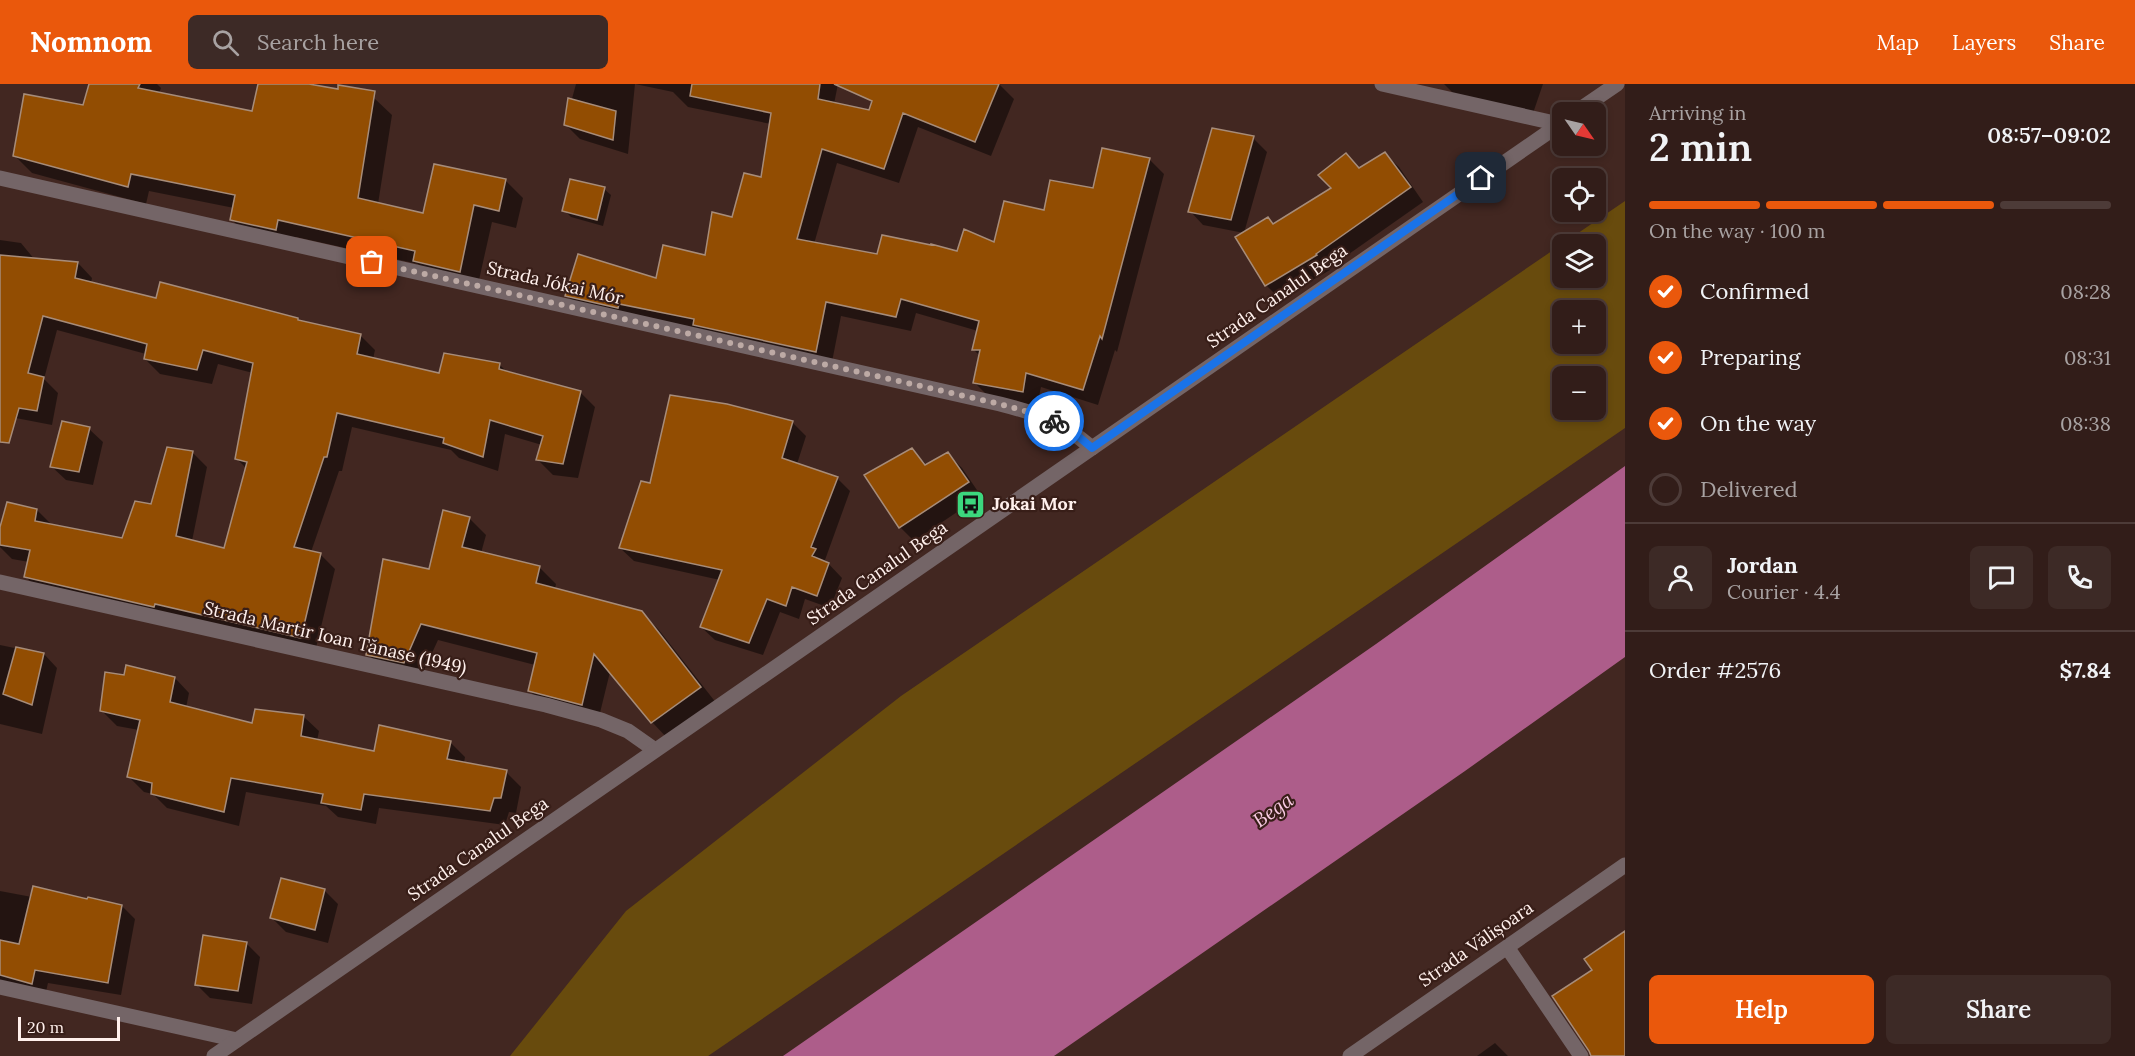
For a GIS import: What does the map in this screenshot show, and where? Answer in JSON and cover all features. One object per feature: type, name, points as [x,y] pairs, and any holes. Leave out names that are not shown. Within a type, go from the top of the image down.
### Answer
[{"type":"street","points":[[1382,84],[1552,121]]},
{"type":"street","points":[[1591,102],[1617,84]]},
{"type":"street","name":"Strada Canalul Bega","points":[[214,1056],[1552,129]]},
{"type":"street","name":"Strada Jókai Mór","points":[[0,178],[1000,404],[1042,416],[1072,431],[1092,448]]},
{"type":"street","name":"Strada Martir Ioan Tănase (1949)","points":[[0,582],[546,705],[601,720],[628,731],[655,750]]},
{"type":"street","name":"Strada Vălișoara","points":[[1350,1056],[1625,865]]},
{"type":"street","points":[[1507,947],[1581,1056]]},
{"type":"street","points":[[0,987],[237,1041]]},
{"type":"shaded area","points":[[1625,201],[1625,428],[708,1056],[510,1056],[626,911],[901,696],[1552,251],[1552,288],[1606,288],[1606,234],[1577,234],[1594,222],[1606,222],[1606,214]]},
{"type":"water","name":"Bega","points":[[1625,466],[1625,657],[1465,771],[1054,1056],[783,1056],[1376,644]]},
{"type":"building","points":[[89,84],[140,84],[138,88],[252,111],[258,84],[309,84],[338,89],[338,85],[375,91],[358,198],[423,213],[434,164],[506,179],[499,211],[474,205],[460,272],[413,261],[415,251],[278,220],[276,230],[230,220],[235,195],[131,174],[128,187],[13,156],[24,94],[83,105]]},
{"type":"building","points":[[692,84],[820,84],[818,99],[869,110],[872,101],[834,84],[999,84],[975,142],[903,113],[884,169],[822,149],[797,239],[877,254],[882,235],[957,251],[964,229],[994,242],[1004,201],[1044,210],[1050,180],[1093,188],[1102,148],[1150,158],[1102,339],[1100,336],[1083,390],[1026,373],[1023,392],[973,383],[980,350],[972,350],[979,321],[901,299],[896,317],[826,302],[816,352],[693,325],[694,319],[619,304],[618,308],[565,296],[578,254],[656,278],[663,245],[705,255],[712,212],[732,217],[744,173],[761,177],[771,113],[690,96]]},
{"type":"building","points":[[568,98],[616,111],[613,140],[564,125]]},
{"type":"building","points":[[1212,128],[1254,136],[1231,220],[1188,212]]},
{"type":"building","points":[[1385,152],[1411,187],[1317,255],[1265,286],[1235,237],[1268,217],[1273,224],[1331,188],[1318,175],[1346,153],[1359,168]]},
{"type":"building","points":[[570,179],[605,187],[597,220],[562,211]]},
{"type":"building","points":[[0,255],[78,262],[75,278],[156,298],[160,282],[298,318],[298,320],[361,334],[357,354],[439,373],[444,353],[500,363],[499,369],[581,391],[563,464],[536,460],[543,436],[490,420],[483,457],[443,443],[444,438],[337,413],[327,457],[324,457],[294,547],[321,553],[301,638],[155,604],[154,607],[24,577],[30,550],[0,545],[0,527],[7,502],[37,509],[35,521],[122,538],[135,501],[151,504],[167,447],[193,451],[176,536],[224,548],[247,462],[235,459],[253,363],[203,350],[197,370],[144,359],[147,344],[43,316],[28,373],[44,377],[37,411],[19,408],[9,443],[0,442]]},
{"type":"building","points":[[670,395],[727,404],[793,421],[782,458],[838,477],[811,547],[816,549],[812,556],[829,563],[817,596],[792,587],[786,606],[767,599],[749,643],[700,627],[722,570],[619,548],[641,481],[650,483]]},
{"type":"building","points":[[62,421],[90,427],[79,472],[50,467]]},
{"type":"building","points":[[912,448],[925,465],[948,452],[969,482],[899,528],[864,475]]},
{"type":"building","points":[[443,510],[470,517],[462,547],[540,566],[536,583],[642,611],[701,687],[651,723],[594,654],[582,705],[528,691],[537,653],[421,624],[404,663],[366,655],[383,559],[429,569]]},
{"type":"building","points":[[16,647],[44,653],[32,705],[3,694]]},
{"type":"building","points":[[126,665],[175,677],[170,702],[252,723],[255,709],[304,715],[301,736],[374,751],[379,725],[451,741],[447,759],[507,770],[501,798],[494,798],[490,811],[364,794],[361,810],[321,803],[323,794],[231,778],[224,812],[151,794],[152,783],[127,777],[140,720],[100,711],[105,672],[124,675]]},
{"type":"building","points":[[281,878],[325,889],[315,930],[270,918]]},
{"type":"building","points":[[33,886],[122,905],[108,983],[35,970],[32,984],[0,975],[0,940],[19,944]]},
{"type":"building","points":[[1625,931],[1625,1056],[1591,1056],[1552,996],[1592,970],[1584,959]]},
{"type":"building","points":[[203,935],[247,942],[238,991],[195,985]]},
{"type":"way so far","points":[[372,262],[1000,404],[1054,421]]},
{"type":"place","name":"Jokai Mor","points":[[971,504]]},
{"type":"route","points":[[1054,421],[1072,431],[1092,448],[1481,178]]}]
